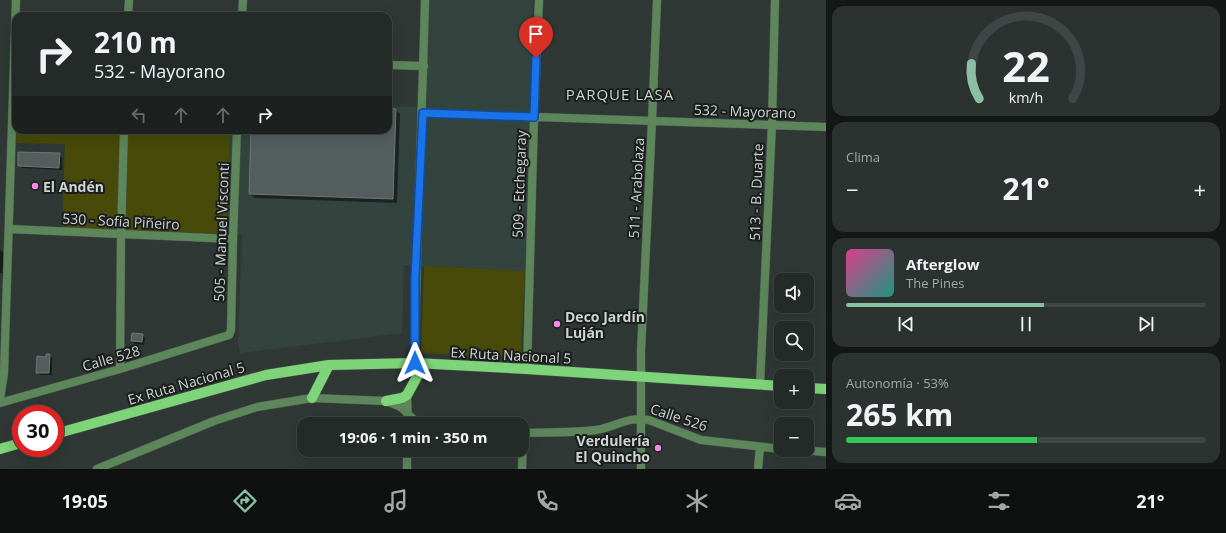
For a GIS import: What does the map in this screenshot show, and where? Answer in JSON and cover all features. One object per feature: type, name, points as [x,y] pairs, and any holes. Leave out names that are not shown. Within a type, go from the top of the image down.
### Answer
[{"type":"main road","name":"Ex Ruta Nacional 5","points":[[64,431],[266,375],[329,365],[419,364],[527,369],[774,386]]},
{"type":"main road","points":[[386,401],[402,398],[407,395],[419,364]]},
{"type":"main road","points":[[312,398],[329,365]]},
{"type":"main road","points":[[814,388],[826,389]]},
{"type":"main road","points":[[0,449],[12,446]]},
{"type":"street","points":[[16,0],[16,12]]},
{"type":"street","points":[[128,12],[129,0]]},
{"type":"street","points":[[242,0],[242,12]]},
{"type":"street","points":[[419,364],[415,278],[423,113],[425,0]]},
{"type":"street","name":"509 - Etchegaray","points":[[527,369],[538,0]]},
{"type":"street","name":"511 - Arabolaza","points":[[641,469],[640,377],[657,0]]},
{"type":"street","name":"513 - B. Duarte","points":[[760,385],[772,124],[775,0]]},
{"type":"street","points":[[392,65],[424,66]]},
{"type":"street","name":"532 - Mayorano","points":[[423,113],[826,127]]},
{"type":"street","points":[[0,399],[4,374],[12,134]]},
{"type":"street","points":[[120,369],[121,234],[124,134]]},
{"type":"street","name":"505 - Manuel Visconti","points":[[229,335],[231,330],[237,134]]},
{"type":"street","name":"530 - Sofía Piñeiro","points":[[9,229],[233,240]]},
{"type":"street","name":"Calle 528","points":[[0,403],[120,369],[229,335]]},
{"type":"street","points":[[407,395],[408,414]]},
{"type":"street","points":[[97,469],[214,421],[241,411],[274,403],[312,398],[386,401],[397,405],[411,417]]},
{"type":"street","name":"Calle 526","points":[[529,433],[609,428],[630,419],[641,418],[700,440],[774,448]]},
{"type":"street","points":[[758,469],[760,447]]},
{"type":"street","points":[[814,451],[826,452]]},
{"type":"street","points":[[407,457],[407,469]]},
{"type":"street","points":[[522,457],[522,469]]},
{"type":"shaded area","points":[[429,0],[533,0],[525,271],[404,265],[402,333],[240,353],[238,341],[242,235],[226,234],[230,134],[392,134],[392,106],[425,107]]},
{"type":"shaded area","points":[[17,134],[230,134],[226,234],[62,228],[65,144],[16,143]]},
{"type":"shaded area","points":[[424,266],[525,271],[521,358],[421,353]]},
{"type":"building","points":[[392,108],[396,109],[393,199],[249,194],[251,134],[392,134]]},
{"type":"building","points":[[18,152],[60,153],[59,168],[18,166]]},
{"type":"building","points":[[132,333],[143,334],[142,342],[131,341]]},
{"type":"building","points":[[46,354],[50,354],[49,373],[36,373],[37,356],[46,357]]},
{"type":"place","name":"El Andén","points":[[35,186]]},
{"type":"place","name":"Deco Jardín Luján","points":[[557,324]]},
{"type":"place","name":"Verdulería El Quincho","points":[[658,448]]},
{"type":"district","name":"PARQUE LASA","points":[[620,94]]},
{"type":"route","points":[[415,363],[415,278],[423,113],[534,117],[536,58]]}]
